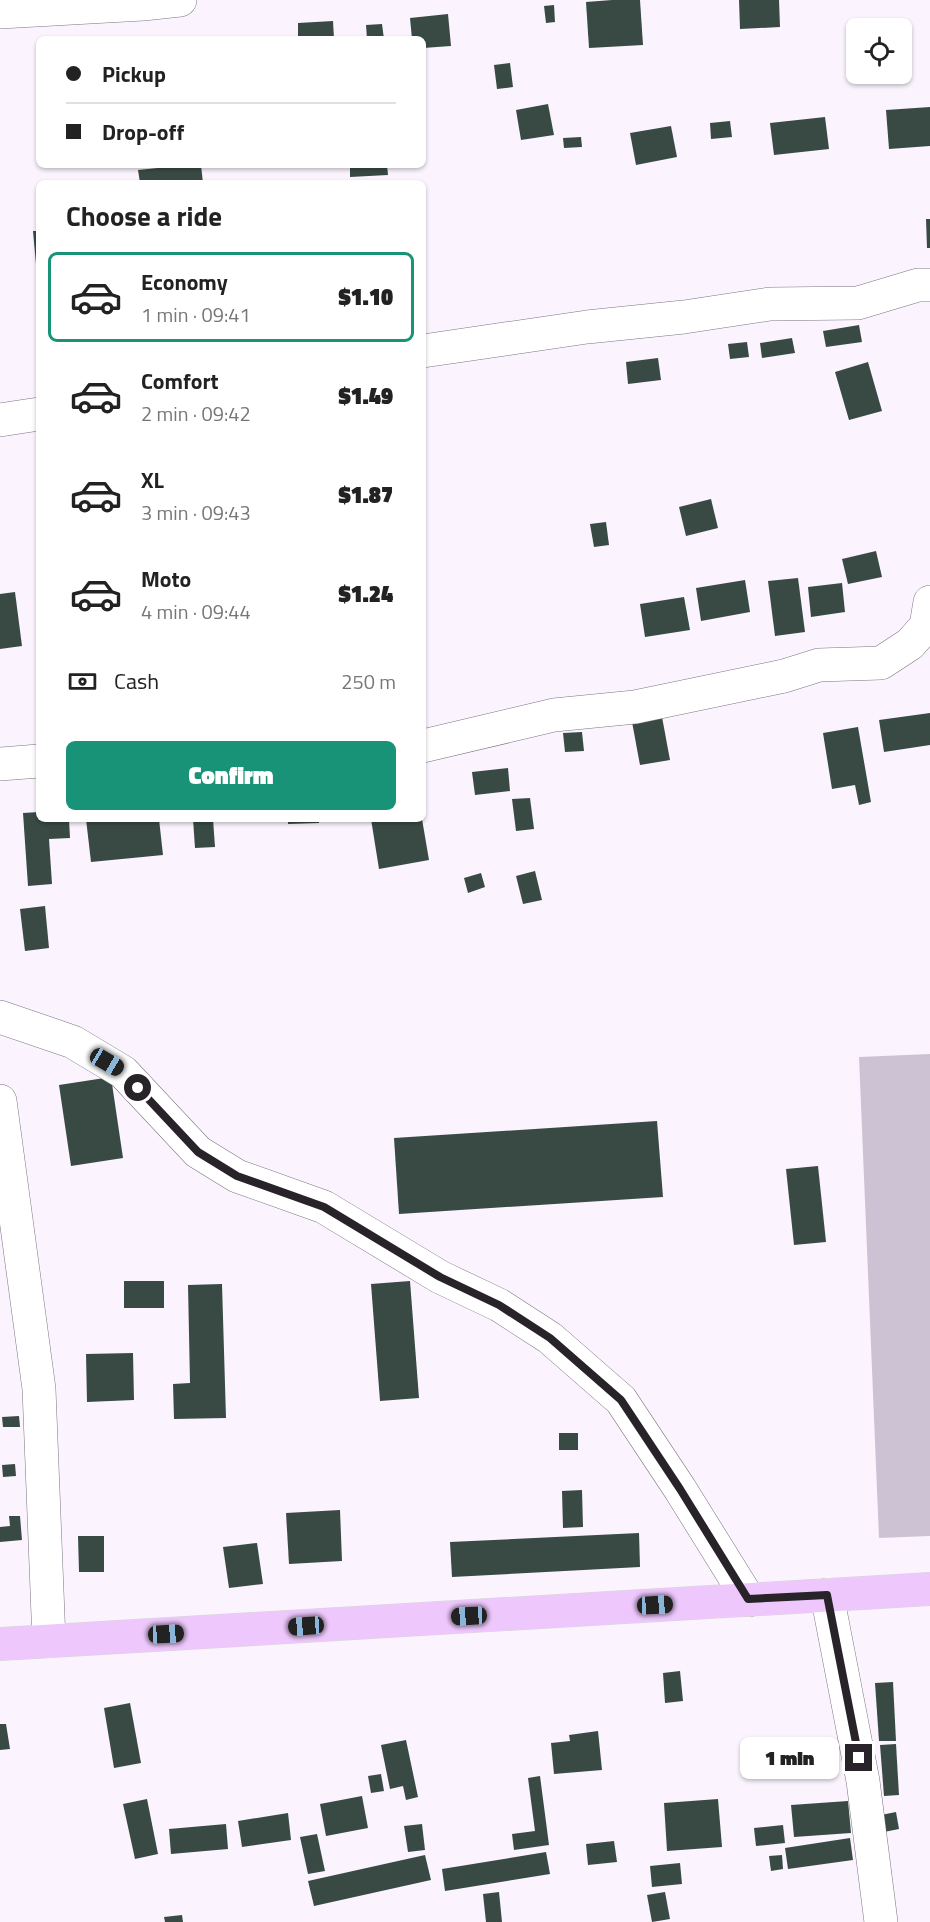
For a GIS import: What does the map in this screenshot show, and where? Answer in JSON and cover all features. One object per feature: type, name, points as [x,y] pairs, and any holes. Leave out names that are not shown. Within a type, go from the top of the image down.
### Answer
[{"type":"main road","points":[[0,1644],[930,1589]]},
{"type":"street","points":[[0,12],[180,0]]},
{"type":"street","points":[[426,351],[770,304],[858,303],[918,285],[930,285]]},
{"type":"street","points":[[0,420],[36,414]]},
{"type":"street","points":[[426,745],[554,715],[635,707],[784,676],[819,665],[881,663],[910,644],[926,626],[930,602]]},
{"type":"street","points":[[0,764],[36,761]]},
{"type":"street","points":[[0,1017],[73,1042],[123,1072],[198,1152],[237,1176],[324,1207],[440,1277],[499,1305],[550,1338],[621,1400],[680,1489],[748,1599]]},
{"type":"street","points":[[0,1101],[39,1389],[49,1641]]},
{"type":"street","points":[[827,1595],[863,1781],[881,1922]]},
{"type":"shaded area","points":[[930,1054],[930,1536],[879,1538],[859,1057]]},
{"type":"building","points":[[640,0],[643,45],[589,48],[586,2]]},
{"type":"building","points":[[739,0],[779,0],[780,27],[740,29]]},
{"type":"building","points":[[554,5],[555,22],[546,23],[544,6]]},
{"type":"building","points":[[448,14],[451,46],[426,48],[426,36],[412,36],[410,18]]},
{"type":"building","points":[[333,21],[334,36],[298,36],[298,23]]},
{"type":"building","points":[[382,24],[384,36],[367,36],[366,25]]},
{"type":"building","points":[[510,63],[513,87],[497,89],[494,65]]},
{"type":"building","points":[[548,104],[554,135],[521,140],[516,110]]},
{"type":"building","points":[[930,107],[930,146],[889,149],[886,110]]},
{"type":"building","points":[[825,117],[829,149],[774,155],[770,123]]},
{"type":"building","points":[[730,121],[732,137],[711,139],[710,123]]},
{"type":"building","points":[[671,126],[677,157],[636,165],[630,133]]},
{"type":"building","points":[[581,137],[582,147],[564,148],[563,138]]},
{"type":"building","points":[[201,168],[203,180],[140,180],[138,170]]},
{"type":"building","points":[[350,168],[387,168],[388,175],[350,177]]},
{"type":"building","points":[[926,219],[930,219],[930,248],[927,248]]},
{"type":"building","points":[[33,231],[36,231],[36,264]]},
{"type":"building","points":[[859,325],[862,342],[826,347],[823,331]]},
{"type":"building","points":[[792,338],[795,353],[762,358],[760,343]]},
{"type":"building","points":[[747,342],[749,357],[730,359],[728,344]]},
{"type":"building","points":[[658,358],[661,380],[628,384],[626,362]]},
{"type":"building","points":[[868,362],[882,411],[849,420],[835,372]]},
{"type":"building","points":[[711,499],[718,528],[686,536],[679,507]]},
{"type":"building","points":[[606,522],[609,545],[594,547],[590,524]]},
{"type":"building","points":[[876,551],[882,577],[848,584],[842,559]]},
{"type":"building","points":[[798,578],[805,632],[775,636],[768,581]]},
{"type":"building","points":[[745,580],[750,612],[701,621],[696,588]]},
{"type":"building","points":[[842,583],[845,612],[811,617],[808,587]]},
{"type":"building","points":[[15,592],[22,646],[0,649],[0,594]]},
{"type":"building","points":[[684,597],[690,630],[645,637],[640,604]]},
{"type":"building","points":[[930,713],[930,745],[884,752],[879,720]]},
{"type":"building","points":[[662,717],[670,760],[640,765],[632,722]]},
{"type":"building","points":[[858,727],[871,802],[859,805],[855,785],[832,789],[823,733]]},
{"type":"building","points":[[582,732],[584,751],[565,752],[563,733]]},
{"type":"building","points":[[508,768],[510,791],[475,795],[472,772]]},
{"type":"building","points":[[530,798],[534,829],[516,831],[512,799]]},
{"type":"building","points":[[36,812],[36,822],[69,822],[70,838],[49,839],[52,884],[28,886],[23,813]]},
{"type":"building","points":[[86,822],[159,822],[163,855],[91,862]]},
{"type":"building","points":[[193,822],[213,822],[215,847],[195,848]]},
{"type":"building","points":[[288,822],[319,822],[319,823],[288,824]]},
{"type":"building","points":[[371,822],[423,822],[429,860],[379,869]]},
{"type":"building","points":[[535,871],[542,900],[523,904],[516,876]]},
{"type":"building","points":[[481,873],[485,887],[468,893],[464,878]]},
{"type":"building","points":[[45,906],[49,948],[25,951],[20,909]]},
{"type":"building","points":[[111,1077],[123,1158],[71,1166],[59,1085]]},
{"type":"building","points":[[657,1121],[663,1197],[399,1214],[394,1138]]},
{"type":"building","points":[[818,1166],[826,1242],[794,1245],[786,1169]]},
{"type":"building","points":[[124,1281],[164,1281],[164,1308],[124,1308]]},
{"type":"building","points":[[410,1281],[419,1398],[380,1401],[371,1284]]},
{"type":"building","points":[[222,1284],[226,1418],[174,1419],[173,1384],[190,1383],[188,1285]]},
{"type":"building","points":[[133,1353],[134,1400],[87,1402],[86,1354]]},
{"type":"building","points":[[19,1416],[20,1427],[3,1427],[2,1417]]},
{"type":"building","points":[[559,1433],[578,1433],[578,1450],[559,1450]]},
{"type":"building","points":[[15,1464],[16,1476],[3,1477],[2,1465]]},
{"type":"building","points":[[582,1490],[583,1527],[563,1528],[562,1491]]},
{"type":"building","points":[[340,1510],[342,1561],[289,1564],[286,1513]]},
{"type":"building","points":[[9,1516],[20,1516],[22,1540],[0,1542],[0,1527],[10,1526]]},
{"type":"building","points":[[639,1533],[640,1567],[452,1577],[450,1542]]},
{"type":"building","points":[[78,1536],[104,1536],[104,1572],[79,1572]]},
{"type":"building","points":[[257,1543],[263,1584],[229,1588],[223,1547]]},
{"type":"building","points":[[680,1671],[683,1701],[665,1703],[663,1673]]},
{"type":"building","points":[[893,1682],[896,1741],[879,1741],[875,1683]]},
{"type":"building","points":[[130,1703],[141,1763],[114,1768],[104,1708]]},
{"type":"building","points":[[0,1724],[6,1724],[10,1749],[0,1750]]},
{"type":"building","points":[[598,1731],[602,1770],[554,1774],[551,1743],[570,1741],[569,1735]]},
{"type":"building","points":[[406,1740],[418,1797],[406,1800],[403,1786],[390,1789],[381,1745]]},
{"type":"building","points":[[896,1744],[899,1795],[884,1796],[880,1745]]},
{"type":"building","points":[[381,1774],[384,1791],[371,1793],[368,1776]]},
{"type":"building","points":[[540,1776],[549,1845],[514,1850],[512,1834],[535,1831],[528,1778]]},
{"type":"building","points":[[362,1796],[368,1828],[326,1836],[320,1804]]},
{"type":"building","points":[[147,1799],[158,1854],[135,1859],[123,1804]]},
{"type":"building","points":[[718,1799],[722,1847],[667,1851],[664,1803]]},
{"type":"building","points":[[848,1801],[851,1833],[794,1837],[791,1805]]},
{"type":"building","points":[[896,1812],[899,1829],[884,1832],[881,1815]]},
{"type":"building","points":[[288,1813],[291,1840],[242,1847],[238,1821]]},
{"type":"building","points":[[226,1824],[228,1849],[171,1854],[169,1829]]},
{"type":"building","points":[[422,1824],[425,1850],[408,1852],[404,1826]]},
{"type":"building","points":[[783,1825],[785,1843],[756,1846],[754,1828]]},
{"type":"building","points":[[317,1834],[325,1871],[308,1874],[300,1837]]},
{"type":"building","points":[[850,1838],[853,1860],[788,1869],[785,1848]]},
{"type":"building","points":[[614,1841],[617,1862],[588,1865],[586,1844]]},
{"type":"building","points":[[546,1852],[550,1874],[445,1891],[442,1869]]},
{"type":"building","points":[[425,1855],[431,1880],[314,1906],[308,1881]]},
{"type":"building","points":[[782,1855],[783,1869],[771,1871],[769,1856]]},
{"type":"building","points":[[680,1863],[682,1884],[652,1887],[650,1866]]},
{"type":"building","points":[[499,1892],[502,1922],[486,1922],[483,1894]]},
{"type":"building","points":[[665,1892],[670,1919],[652,1922],[647,1895]]},
{"type":"building","points":[[182,1915],[183,1922],[165,1922],[164,1917]]},
{"type":"route","points":[[138,1088],[198,1152],[237,1176],[324,1207],[440,1277],[499,1305],[550,1338],[621,1400],[680,1489],[748,1599],[827,1595],[859,1758]]}]
